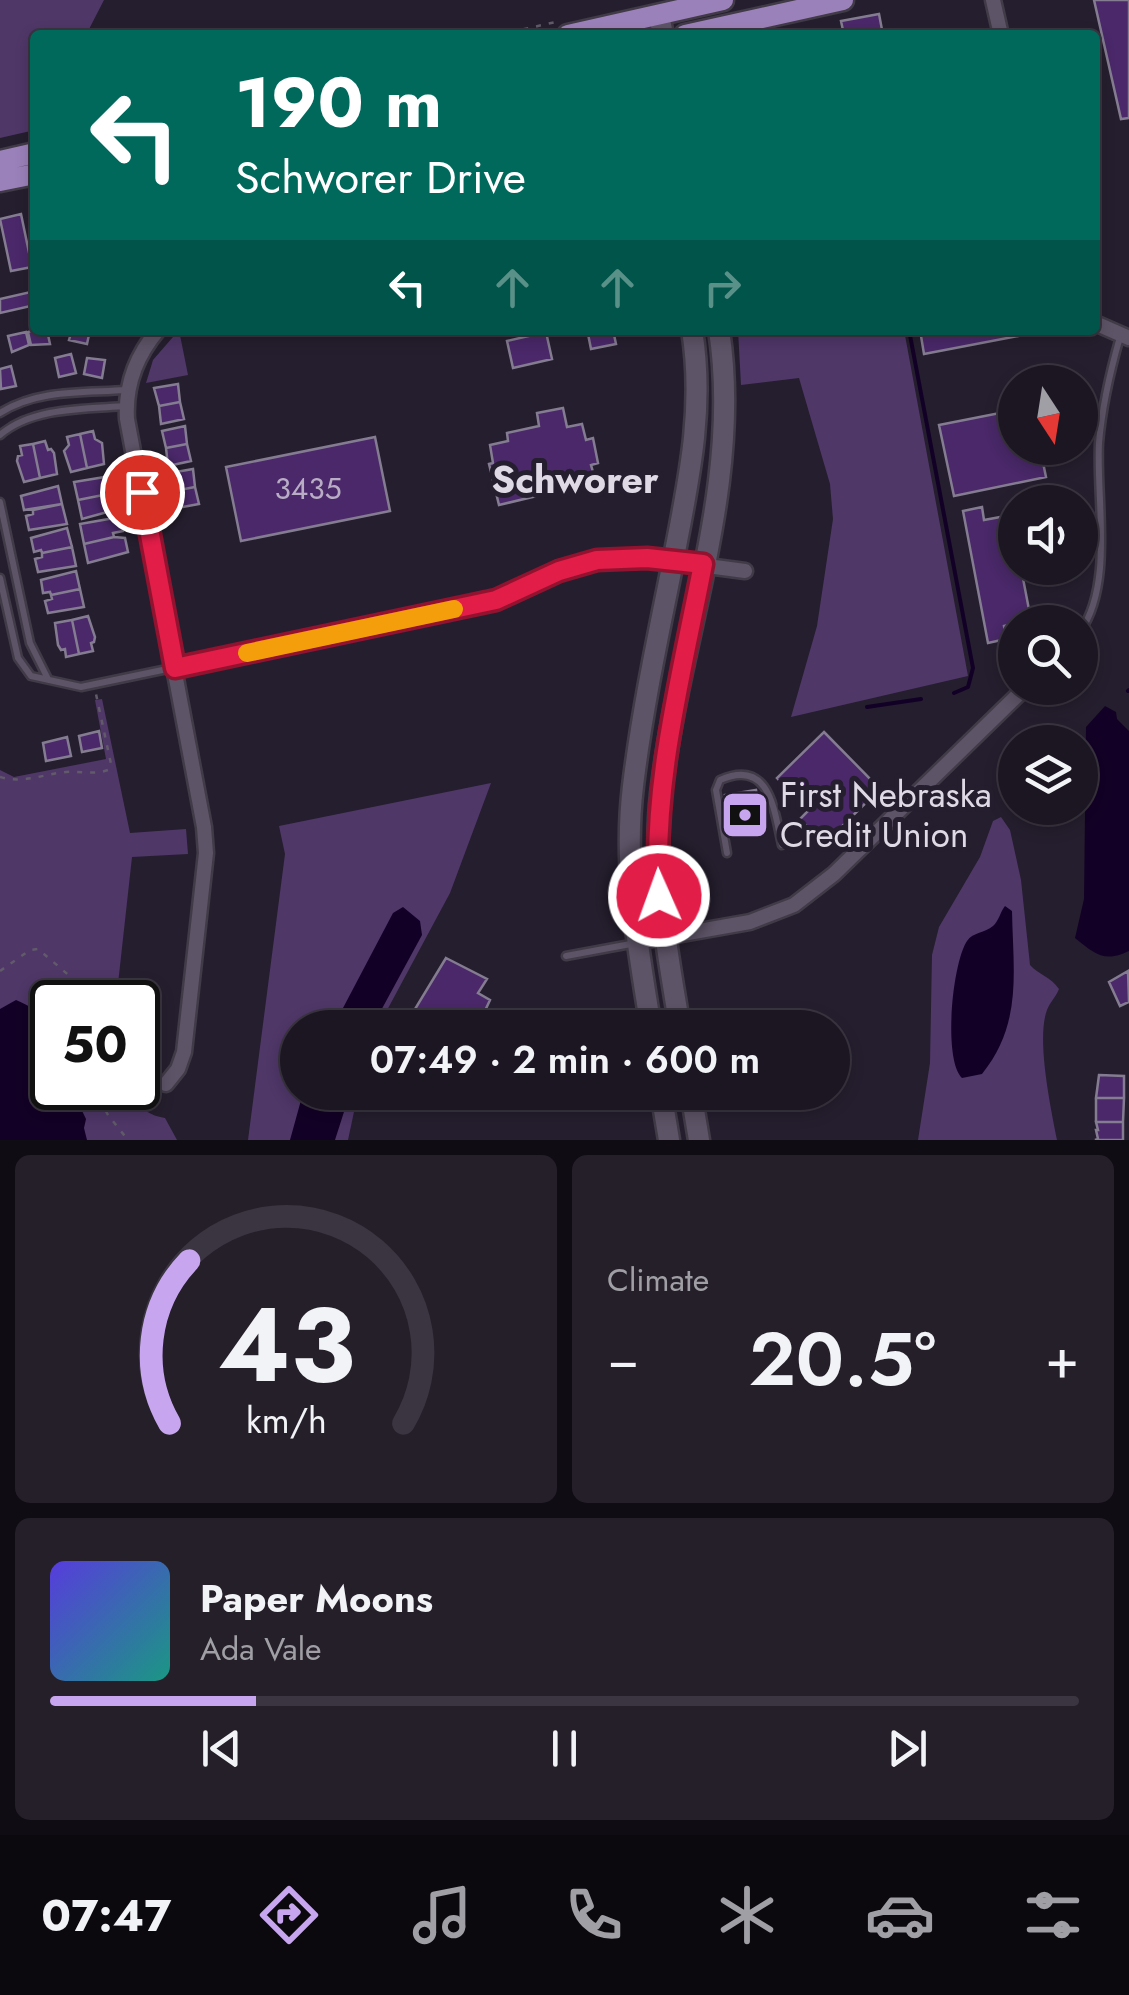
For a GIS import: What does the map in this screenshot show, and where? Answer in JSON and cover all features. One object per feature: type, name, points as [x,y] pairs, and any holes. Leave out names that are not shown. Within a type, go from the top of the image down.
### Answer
[{"type":"main road","points":[[630,28],[661,25],[724,0]]},
{"type":"main road","points":[[708,30],[843,0]]},
{"type":"main road","points":[[0,162],[30,154]]},
{"type":"main road","points":[[0,181],[30,175]]},
{"type":"main road","points":[[647,1010],[629,864],[630,814],[696,431],[697,372],[693,335]]},
{"type":"main road","points":[[677,1010],[658,869],[660,803],[724,434],[720,335]]},
{"type":"main road","points":[[664,1110],[669,1140]]},
{"type":"main road","points":[[694,1110],[699,1140]]},
{"type":"street","points":[[993,0],[1000,30]]},
{"type":"street","points":[[1100,325],[1125,337]]},
{"type":"street","points":[[155,335],[135,364],[127,398],[206,853],[184,1052],[178,1069],[166,1084]]},
{"type":"street","points":[[175,668],[496,600],[584,563],[610,558],[673,560],[745,570]]},
{"type":"street","points":[[637,942],[750,922],[794,904],[834,874],[907,792],[1005,705]]},
{"type":"lane","points":[[1094,605],[1098,590],[1102,416],[1125,337]]},
{"type":"lane","points":[[0,413],[24,401],[52,395],[127,398]]},
{"type":"lane","points":[[0,435],[18,422],[127,398]]},
{"type":"lane","points":[[0,502],[30,643],[49,680]]},
{"type":"lane","points":[[0,578],[18,658],[31,676],[67,686],[175,668]]},
{"type":"lane","points":[[42,687],[49,680]]},
{"type":"lane","points":[[727,853],[716,790],[720,780],[739,775],[753,777],[770,794],[782,844]]},
{"type":"lane","points":[[566,956],[637,942]]},
{"type":"path","points":[[0,777],[28,780],[108,770],[111,764],[94,684]]},
{"type":"path","points":[[0,971],[30,950],[38,949],[74,980]]},
{"type":"path","points":[[105,1110],[128,1140]]},
{"type":"shaded area","points":[[0,0],[104,0],[89,30],[30,30],[30,131],[0,138]]},
{"type":"shaded area","points":[[175,335],[180,335],[188,375],[146,383],[153,360]]},
{"type":"shaded area","points":[[738,335],[905,335],[968,676],[791,717],[817,626],[833,519],[830,484],[799,378],[741,385]]},
{"type":"shaded area","points":[[102,699],[130,833],[186,829],[188,854],[132,857],[118,980],[30,980],[30,1110],[146,1110],[165,1118],[177,1140],[0,1140],[0,770],[14,777],[106,759],[95,700]]},
{"type":"shaded area","points":[[1105,706],[1116,712],[1117,719],[1129,731],[1129,951],[1113,956],[1094,952],[1075,938],[1084,899],[1085,825],[1098,825],[1098,725],[1088,725]]},
{"type":"shaded area","points":[[491,783],[450,893],[387,1010],[280,1010],[280,1110],[354,1110],[348,1140],[248,1140],[285,854],[279,826]]},
{"type":"shaded area","points":[[998,818],[998,825],[1007,825],[1010,830],[1021,880],[1030,965],[1059,989],[1047,1010],[1043,1038],[1057,1140],[918,1140],[930,1063],[932,955],[939,927],[980,857],[993,821]]},
{"type":"shaded area","points":[[1005,906],[1012,911],[1014,975],[1010,1016],[995,1055],[982,1074],[962,1078],[956,1068],[951,1033],[957,970],[967,941],[993,926]]},
{"type":"shaded area","points":[[403,907],[420,921],[422,935],[381,1010],[342,1010],[393,913]]},
{"type":"shaded area","points":[[16,1000],[30,1007],[30,1110],[82,1110],[87,1140],[0,1140],[0,1009]]},
{"type":"shaded area","points":[[298,1110],[345,1110],[335,1140],[290,1140]]},
{"type":"building","points":[[1094,0],[1129,0],[1129,118],[1121,119]]},
{"type":"building","points":[[879,14],[882,30],[843,30],[841,21]]},
{"type":"building","points":[[21,214],[30,267],[11,271],[0,219]]},
{"type":"building","points":[[30,292],[30,306],[0,313],[0,299]]},
{"type":"building","points":[[26,332],[29,345],[12,352],[8,336]]},
{"type":"building","points":[[28,332],[48,335],[50,344],[31,345]]},
{"type":"building","points":[[70,335],[89,335],[87,344],[69,340]]},
{"type":"building","points":[[547,335],[552,359],[513,368],[507,341]]},
{"type":"building","points":[[588,335],[614,335],[616,344],[591,349]]},
{"type":"building","points":[[921,335],[1018,336],[924,354]]},
{"type":"building","points":[[71,354],[76,373],[59,377],[55,358]]},
{"type":"building","points":[[87,358],[105,360],[102,378],[84,374]]},
{"type":"building","points":[[11,366],[16,386],[1,389],[0,369]]},
{"type":"building","points":[[178,384],[180,402],[159,406],[154,388]]},
{"type":"building","points":[[180,402],[184,419],[161,424],[159,406]]},
{"type":"building","points":[[563,408],[567,427],[582,424],[586,440],[593,438],[598,463],[591,465],[593,472],[568,477],[570,488],[499,505],[489,464],[493,463],[490,445],[508,441],[507,433],[539,426],[537,413]]},
{"type":"building","points":[[998,413],[998,465],[1044,465],[1046,477],[954,496],[939,425]]},
{"type":"building","points":[[185,426],[187,444],[166,448],[162,431]]},
{"type":"building","points":[[93,431],[95,439],[102,443],[104,464],[87,468],[80,434]]},
{"type":"building","points":[[80,434],[87,468],[71,472],[64,451],[69,445],[67,437]]},
{"type":"building","points":[[375,437],[390,511],[241,541],[226,467]]},
{"type":"building","points":[[45,441],[54,453],[57,474],[40,478],[33,444]]},
{"type":"building","points":[[33,444],[40,478],[24,482],[17,461],[22,455],[20,446]]},
{"type":"building","points":[[187,444],[191,461],[168,466],[166,448]]},
{"type":"building","points":[[193,469],[195,487],[174,491],[170,473]]},
{"type":"building","points":[[111,476],[114,489],[107,490],[108,494],[78,500],[74,482]]},
{"type":"building","points":[[58,486],[62,504],[24,510],[21,496]]},
{"type":"building","points":[[195,487],[199,504],[177,508],[174,491]]},
{"type":"building","points":[[108,494],[108,498],[115,496],[118,509],[82,519],[78,500]]},
{"type":"building","points":[[62,504],[67,524],[29,530],[26,516],[33,514],[33,510]]},
{"type":"building","points":[[982,507],[984,520],[998,517],[998,585],[1024,585],[1028,605],[998,605],[998,641],[988,643],[963,511]]},
{"type":"building","points":[[120,517],[123,531],[84,544],[80,524]]},
{"type":"building","points":[[67,528],[72,547],[34,552],[31,538]]},
{"type":"building","points":[[125,538],[128,552],[88,563],[84,544]]},
{"type":"building","points":[[72,547],[76,566],[38,572],[35,559],[42,557],[42,553]]},
{"type":"building","points":[[76,571],[80,589],[43,593],[41,580]]},
{"type":"building","points":[[80,589],[84,607],[48,613],[45,601],[52,599],[51,595]]},
{"type":"building","points":[[88,616],[95,637],[91,643],[93,651],[79,654],[72,620]]},
{"type":"building","points":[[72,620],[79,654],[66,657],[65,649],[58,645],[55,623]]},
{"type":"building","points":[[99,731],[102,748],[82,752],[79,736]]},
{"type":"building","points":[[824,732],[880,789],[824,844],[800,819],[808,811],[777,778]]},
{"type":"building","points":[[67,737],[71,756],[46,761],[43,743]]},
{"type":"building","name":"First Nebraska Credit Union","points":[[756,790],[762,826],[741,833],[732,831],[725,795]]},
{"type":"building","points":[[446,958],[487,979],[478,993],[490,1000],[485,1010],[414,1010]]},
{"type":"building","points":[[1128,971],[1129,1002],[1120,1006],[1109,982]]},
{"type":"building","points":[[1099,1075],[1124,1076],[1124,1098],[1096,1098]]},
{"type":"building","points":[[1096,1098],[1124,1098],[1123,1122],[1096,1122]]},
{"type":"building","points":[[1096,1122],[1123,1122],[1123,1140],[1095,1140]]},
{"type":"waterway","points":[[910,335],[973,668],[968,687],[954,693]]},
{"type":"waterway","points":[[867,707],[921,699]]},
{"type":"slow traffic","points":[[247,653],[454,609]]},
{"type":"place","name":"First Nebraska Credit Union","points":[[745,815]]},
{"type":"district","name":"Schworer","points":[[575,480]]},
{"type":"route","points":[[142,492],[175,668],[496,600],[559,571],[597,560],[647,558],[703,564],[662,789],[659,896]]}]
